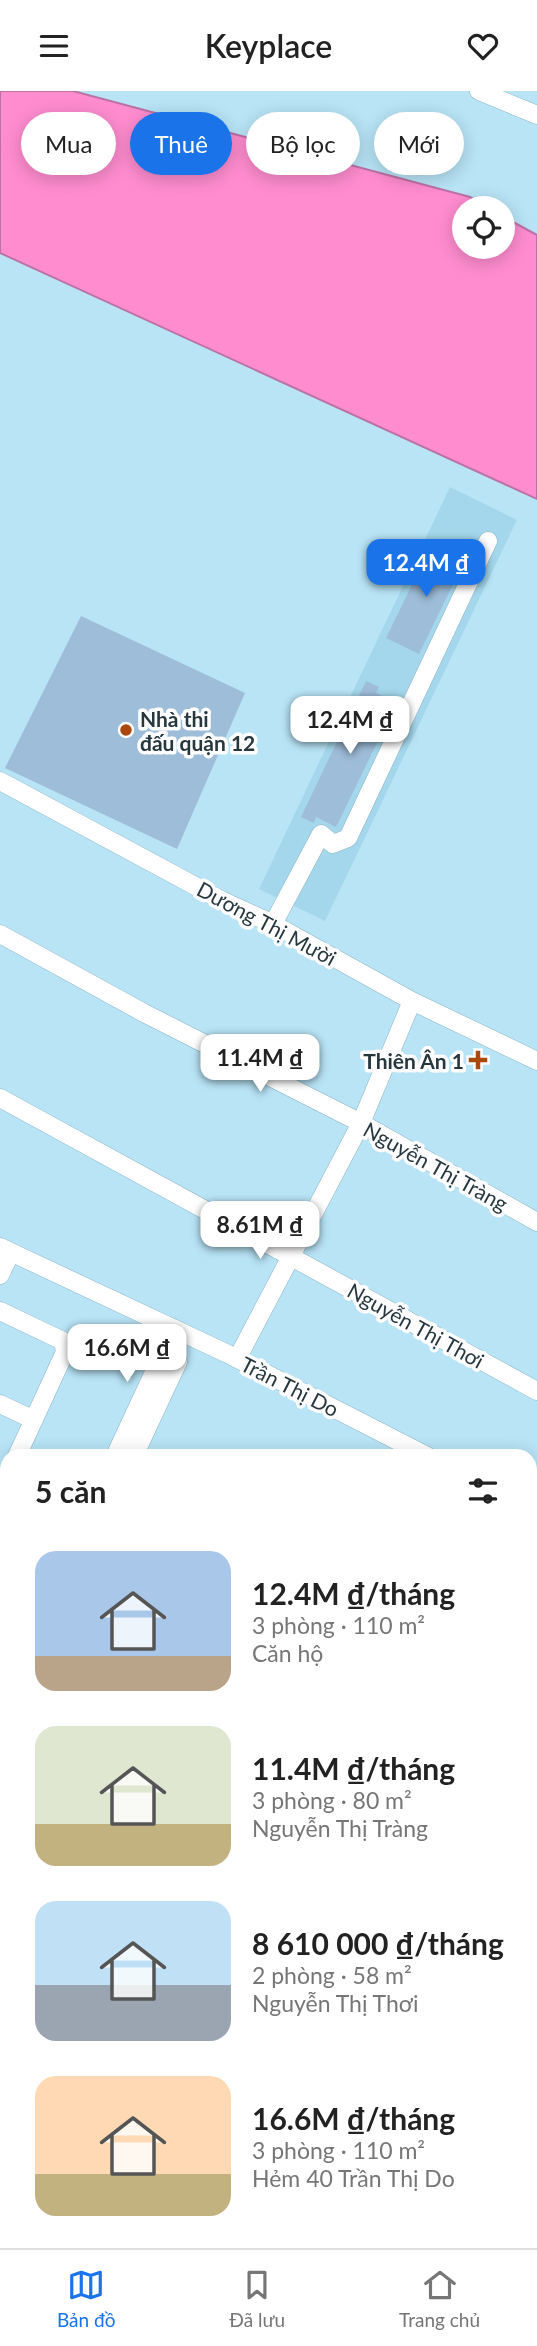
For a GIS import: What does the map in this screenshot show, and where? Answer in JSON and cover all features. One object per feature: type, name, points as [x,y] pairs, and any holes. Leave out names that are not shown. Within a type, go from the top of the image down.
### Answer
[{"type":"street","points":[[479,91],[537,115]]},
{"type":"street","points":[[273,924],[321,834],[333,844],[348,838],[488,541]]},
{"type":"street","name":"Dương Thị Mười","points":[[0,781],[223,901],[273,924],[412,1001],[537,1061]]},
{"type":"street","name":"Nguyễn Thị Tràng","points":[[0,934],[144,1013],[361,1123],[537,1222]]},
{"type":"street","points":[[237,1359],[361,1123],[412,1001]]},
{"type":"street","name":"Nguyễn Thị Thơi","points":[[0,1098],[537,1391]]},
{"type":"street","points":[[0,1275],[5,1250]]},
{"type":"street","name":"Trần Thị Do","points":[[5,1250],[237,1359],[413,1449]]},
{"type":"street","points":[[0,1311],[63,1341],[65,1352],[20,1449]]},
{"type":"street","points":[[118,1449],[174,1329]]},
{"type":"street","points":[[137,1449],[178,1362]]},
{"type":"street","points":[[0,1404],[34,1420]]},
{"type":"shaded area","points":[[0,91],[73,91],[152,112],[130,112],[130,175],[232,175],[232,133],[246,137],[246,175],[360,175],[360,168],[374,171],[374,175],[388,175],[466,196],[452,196],[452,259],[515,259],[515,223],[537,235],[537,499],[0,253]]},
{"type":"shaded area","points":[[450,487],[517,520],[325,921],[259,889]]},
{"type":"building","points":[[432,544],[465,560],[419,654],[386,638]]},
{"type":"building","name":"Nhà thi đấu quận 12","points":[[81,616],[245,693],[177,849],[5,768]]},
{"type":"building","points":[[366,681],[379,687],[376,693],[397,702],[336,827],[316,817],[314,823],[301,817]]},
{"type":"place","name":"Nhà thi đấu quận 12","points":[[126,730]]},
{"type":"place","name":"Thiên Ân 1","points":[[478,1060]]}]
